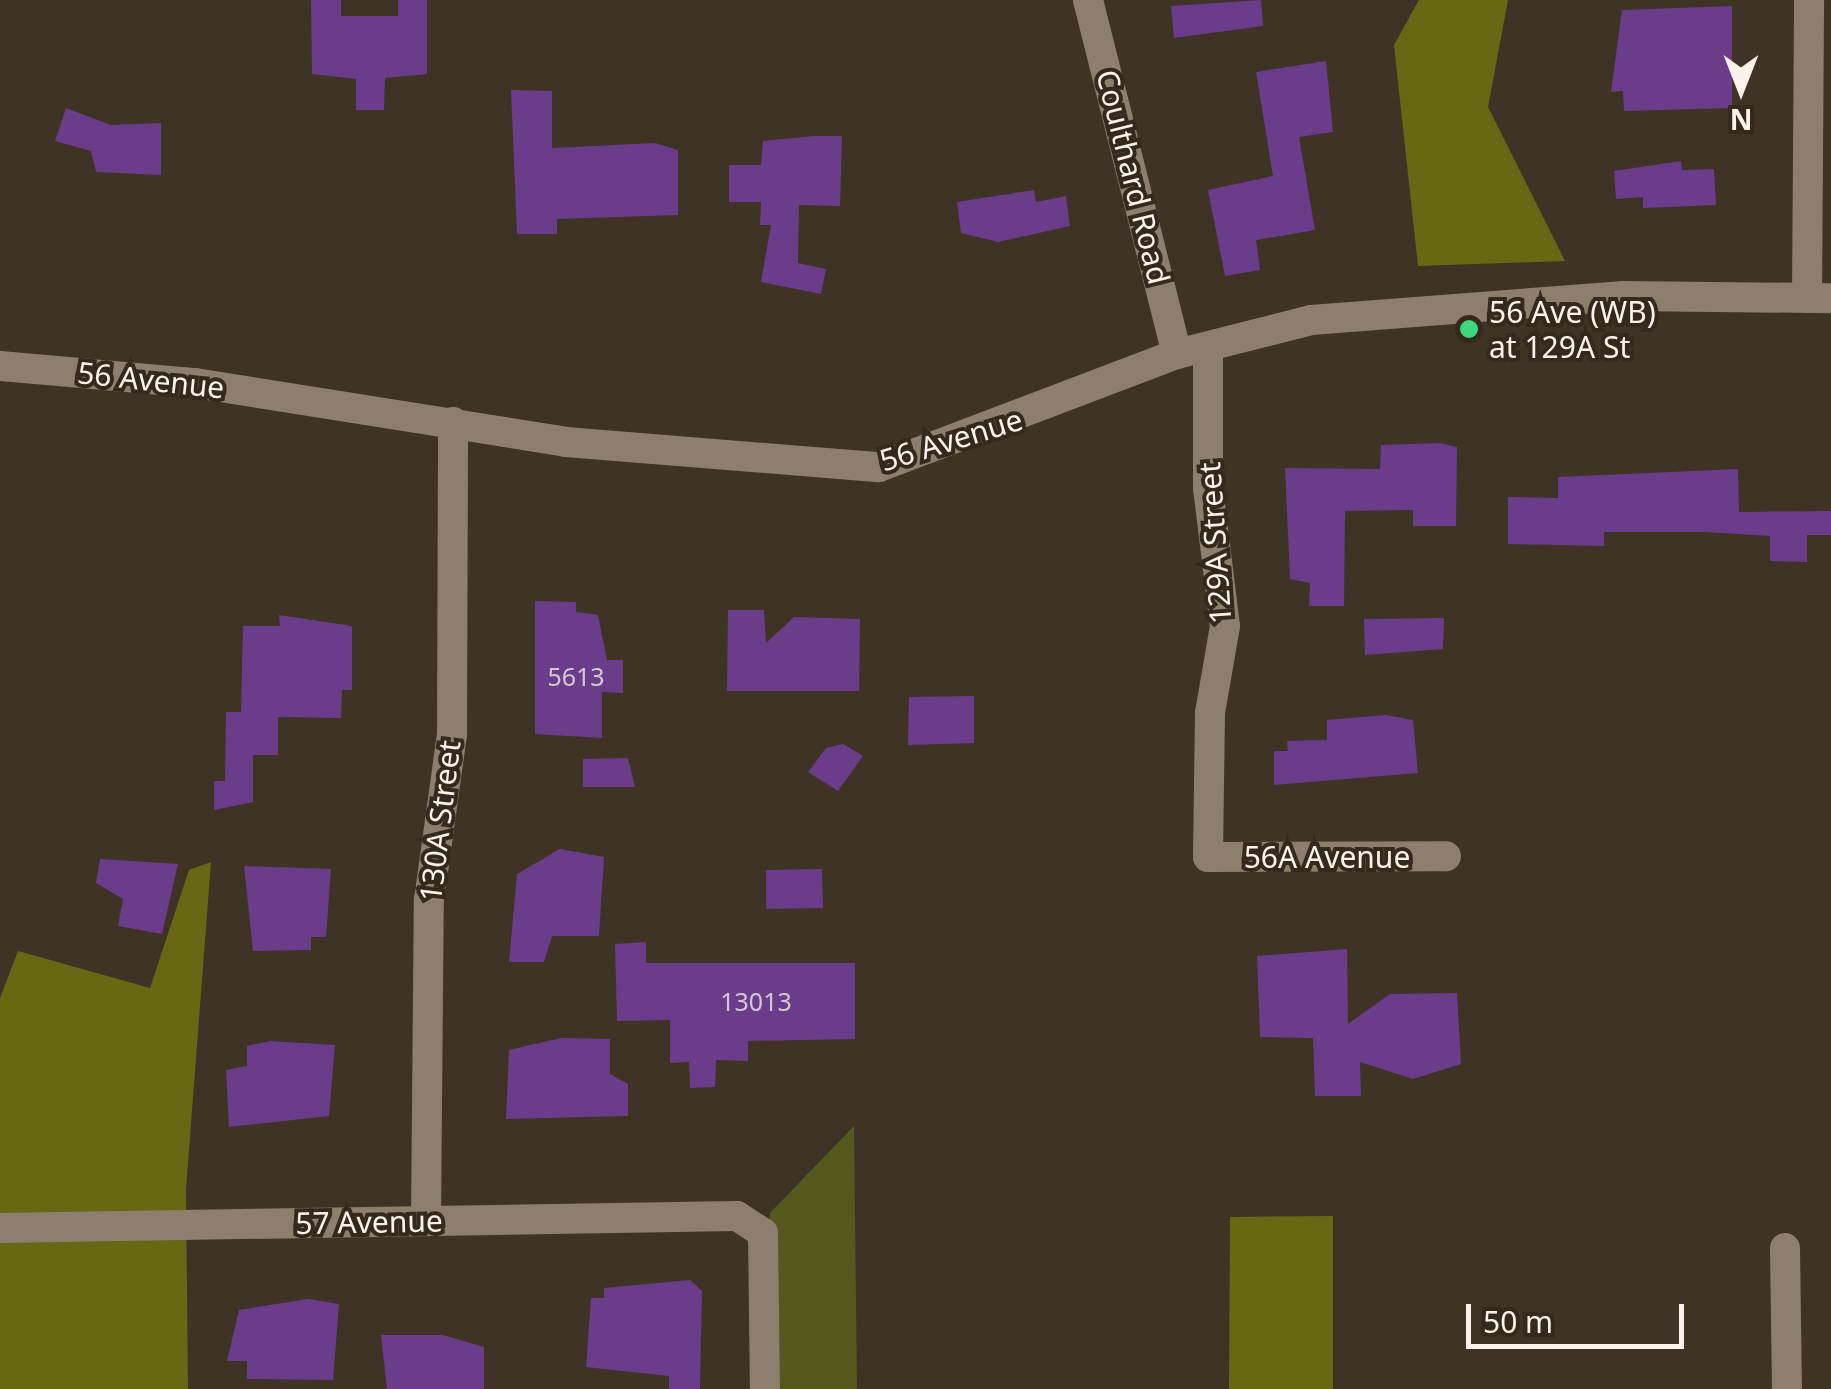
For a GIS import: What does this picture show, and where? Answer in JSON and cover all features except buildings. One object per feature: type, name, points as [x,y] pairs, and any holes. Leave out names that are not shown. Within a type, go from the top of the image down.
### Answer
[{"type":"street","name":"Coulthard Road","points":[[1088,0],[1177,354]]},
{"type":"street","points":[[1809,0],[1819,298]]},
{"type":"street","name":"56 Avenue","points":[[0,366],[196,382],[566,442],[879,467],[1177,354],[1311,320],[1624,296],[1819,298]]},
{"type":"street","name":"129A Street","points":[[1208,348],[1208,488],[1225,626],[1210,713],[1208,857]]},
{"type":"street","name":"130A Street","points":[[426,1220],[429,900],[452,734],[453,422]]},
{"type":"street","name":"56A Avenue","points":[[1208,857],[1446,856]]},
{"type":"street","name":"57 Avenue","points":[[0,1228],[737,1216],[763,1233],[765,1389]]},
{"type":"street","points":[[1784,1248],[1787,1389]]},
{"type":"shaded area","points":[[1419,0],[1508,0],[1488,107],[1565,261],[1418,266],[1394,45]]},
{"type":"shaded area","points":[[211,862],[186,1189],[188,1389],[0,1389],[0,998],[18,951],[150,988],[189,870]]},
{"type":"shaded area","points":[[854,1126],[857,1389],[770,1389],[770,1213]]},
{"type":"shaded area","points":[[1333,1216],[1333,1389],[1229,1389],[1230,1217]]},
{"type":"place","name":"56 Ave (WB) at 129A St","points":[[1469,329]]}]
